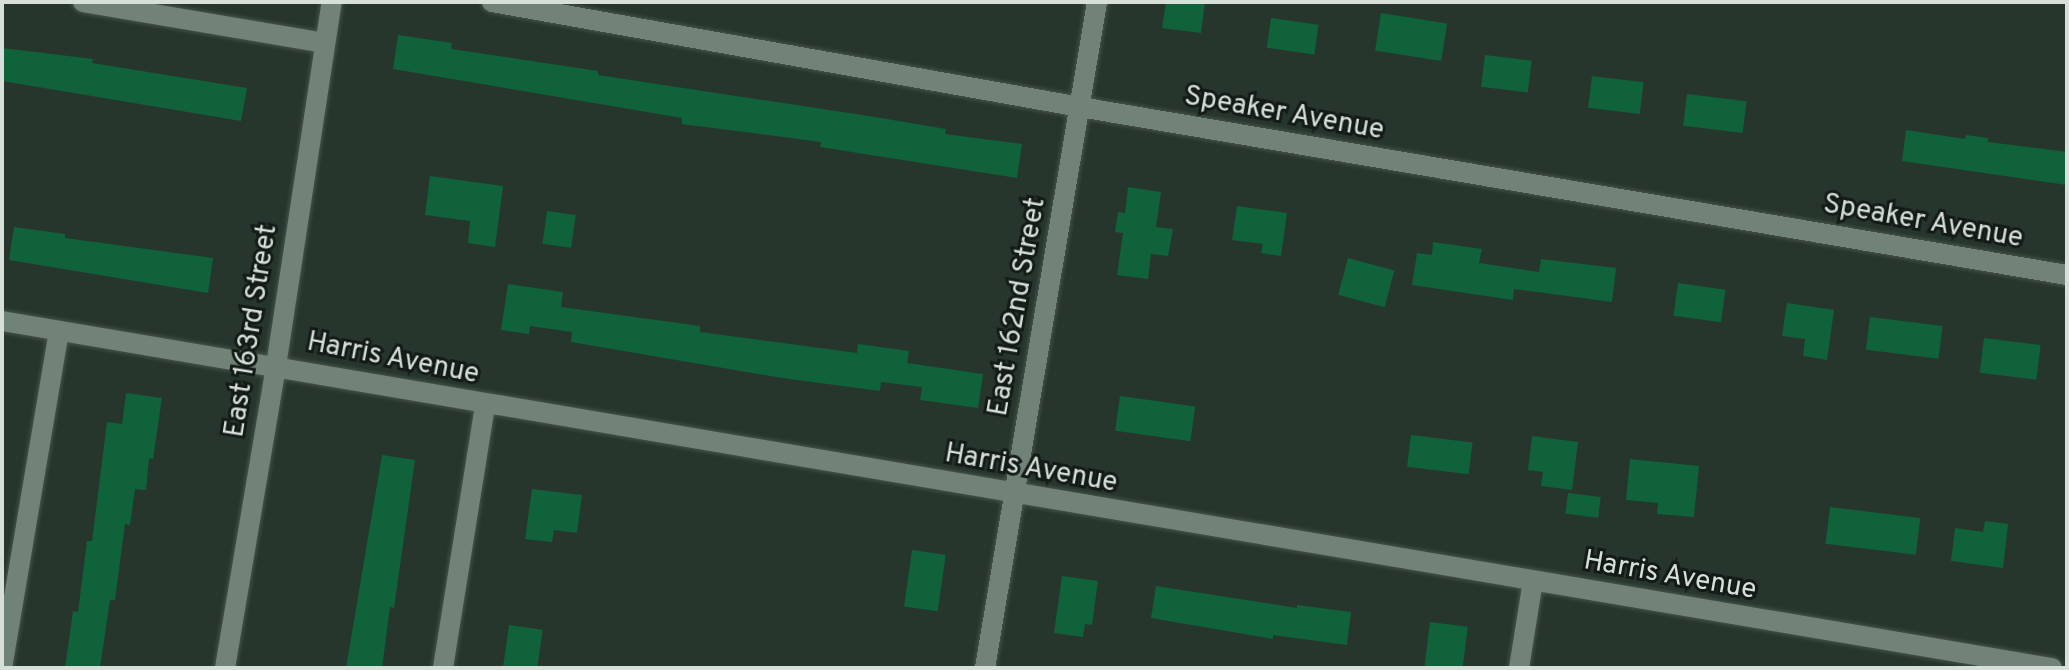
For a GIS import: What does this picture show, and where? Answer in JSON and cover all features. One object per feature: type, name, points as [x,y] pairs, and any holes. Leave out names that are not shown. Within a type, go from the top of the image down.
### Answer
[{"type":"street","points":[[83,2],[325,43]]},
{"type":"street","name":"East 163rd Street","points":[[225,668],[276,366],[332,2]]},
{"type":"street","name":"Speaker Avenue","points":[[492,2],[1080,107],[2067,275]]},
{"type":"street","name":"East 162nd Street","points":[[985,668],[1097,2]]},
{"type":"street","name":"Harris Avenue","points":[[2,321],[1014,495],[2052,668]]},
{"type":"street","points":[[3,661],[59,331]]},
{"type":"street","points":[[443,668],[485,405]]},
{"type":"street","points":[[1519,668],[1533,581]]},
{"type":"building","points":[[1166,2],[1205,2],[1201,33],[1162,28]]},
{"type":"building","points":[[1381,13],[1447,23],[1441,61],[1375,51]]},
{"type":"building","points":[[1271,18],[1319,25],[1314,54],[1267,48]]},
{"type":"building","points":[[398,35],[452,43],[451,49],[598,71],[598,75],[875,117],[946,129],[945,134],[1022,144],[1017,178],[820,147],[821,142],[682,124],[682,118],[393,69]]},
{"type":"building","points":[[2,48],[93,59],[92,63],[247,88],[241,121],[2,81]]},
{"type":"building","points":[[1485,55],[1532,61],[1528,92],[1481,87]]},
{"type":"building","points":[[1592,76],[1644,82],[1640,114],[1588,108]]},
{"type":"building","points":[[1687,94],[1747,101],[1743,133],[1683,126]]},
{"type":"building","points":[[1906,130],[1965,139],[1966,135],[1988,138],[1988,142],[2067,152],[2067,185],[1902,161]]},
{"type":"building","points":[[430,176],[503,186],[495,247],[468,243],[470,221],[425,215]]},
{"type":"building","points":[[1128,187],[1161,192],[1156,227],[1173,229],[1168,256],[1151,254],[1148,279],[1117,275],[1123,233],[1115,232],[1118,212],[1125,213]]},
{"type":"building","points":[[1237,206],[1287,213],[1281,256],[1261,253],[1263,244],[1232,240]]},
{"type":"building","points":[[547,211],[576,215],[571,248],[542,244]]},
{"type":"building","points":[[14,227],[65,234],[65,238],[213,258],[208,293],[9,260]]},
{"type":"building","points":[[1433,242],[1482,249],[1479,263],[1539,272],[1541,259],[1616,268],[1612,302],[1514,289],[1513,300],[1412,285],[1417,253],[1432,255]]},
{"type":"building","points":[[1348,258],[1394,270],[1385,307],[1338,295]]},
{"type":"building","points":[[1678,283],[1726,290],[1721,322],[1673,316]]},
{"type":"building","points":[[508,284],[563,292],[561,307],[700,326],[700,332],[857,353],[858,344],[909,351],[907,363],[983,374],[978,408],[920,400],[922,387],[881,382],[880,391],[782,378],[571,342],[572,332],[530,326],[529,334],[501,330]]},
{"type":"building","points":[[1787,303],[1834,310],[1827,360],[1803,356],[1805,339],[1782,336]]},
{"type":"building","points":[[1870,317],[1942,326],[1938,359],[1866,350]]},
{"type":"building","points":[[1984,338],[2041,345],[2036,380],[1980,373]]},
{"type":"building","points":[[126,393],[162,398],[153,459],[149,458],[146,490],[135,489],[130,525],[125,524],[115,600],[110,600],[100,668],[65,668],[73,611],[78,612],[87,541],[92,541],[107,422],[122,424]]},
{"type":"building","points":[[1120,396],[1195,407],[1190,441],[1115,431]]},
{"type":"building","points":[[1411,435],[1473,443],[1469,474],[1407,467]]},
{"type":"building","points":[[1532,436],[1578,442],[1572,490],[1541,486],[1543,472],[1528,470]]},
{"type":"building","points":[[382,455],[415,460],[394,608],[390,607],[382,668],[346,668]]},
{"type":"building","points":[[1630,459],[1699,466],[1694,517],[1657,514],[1658,503],[1626,500]]},
{"type":"building","points":[[532,489],[582,495],[577,533],[554,530],[552,542],[525,539]]},
{"type":"building","points":[[1568,493],[1601,497],[1598,518],[1565,514]]},
{"type":"building","points":[[1830,507],[1920,518],[1916,555],[1825,544]]},
{"type":"building","points":[[1985,521],[2008,524],[2003,568],[1951,561],[1955,528],[1983,532]]},
{"type":"building","points":[[912,550],[946,555],[938,611],[904,606]]},
{"type":"building","points":[[1062,576],[1098,581],[1092,625],[1085,624],[1083,637],[1054,633]]},
{"type":"building","points":[[1156,586],[1297,608],[1297,605],[1351,612],[1347,645],[1273,635],[1273,639],[1151,618]]},
{"type":"building","points":[[1430,622],[1468,627],[1463,668],[1424,668]]},
{"type":"building","points":[[509,625],[543,630],[537,668],[503,668]]}]
